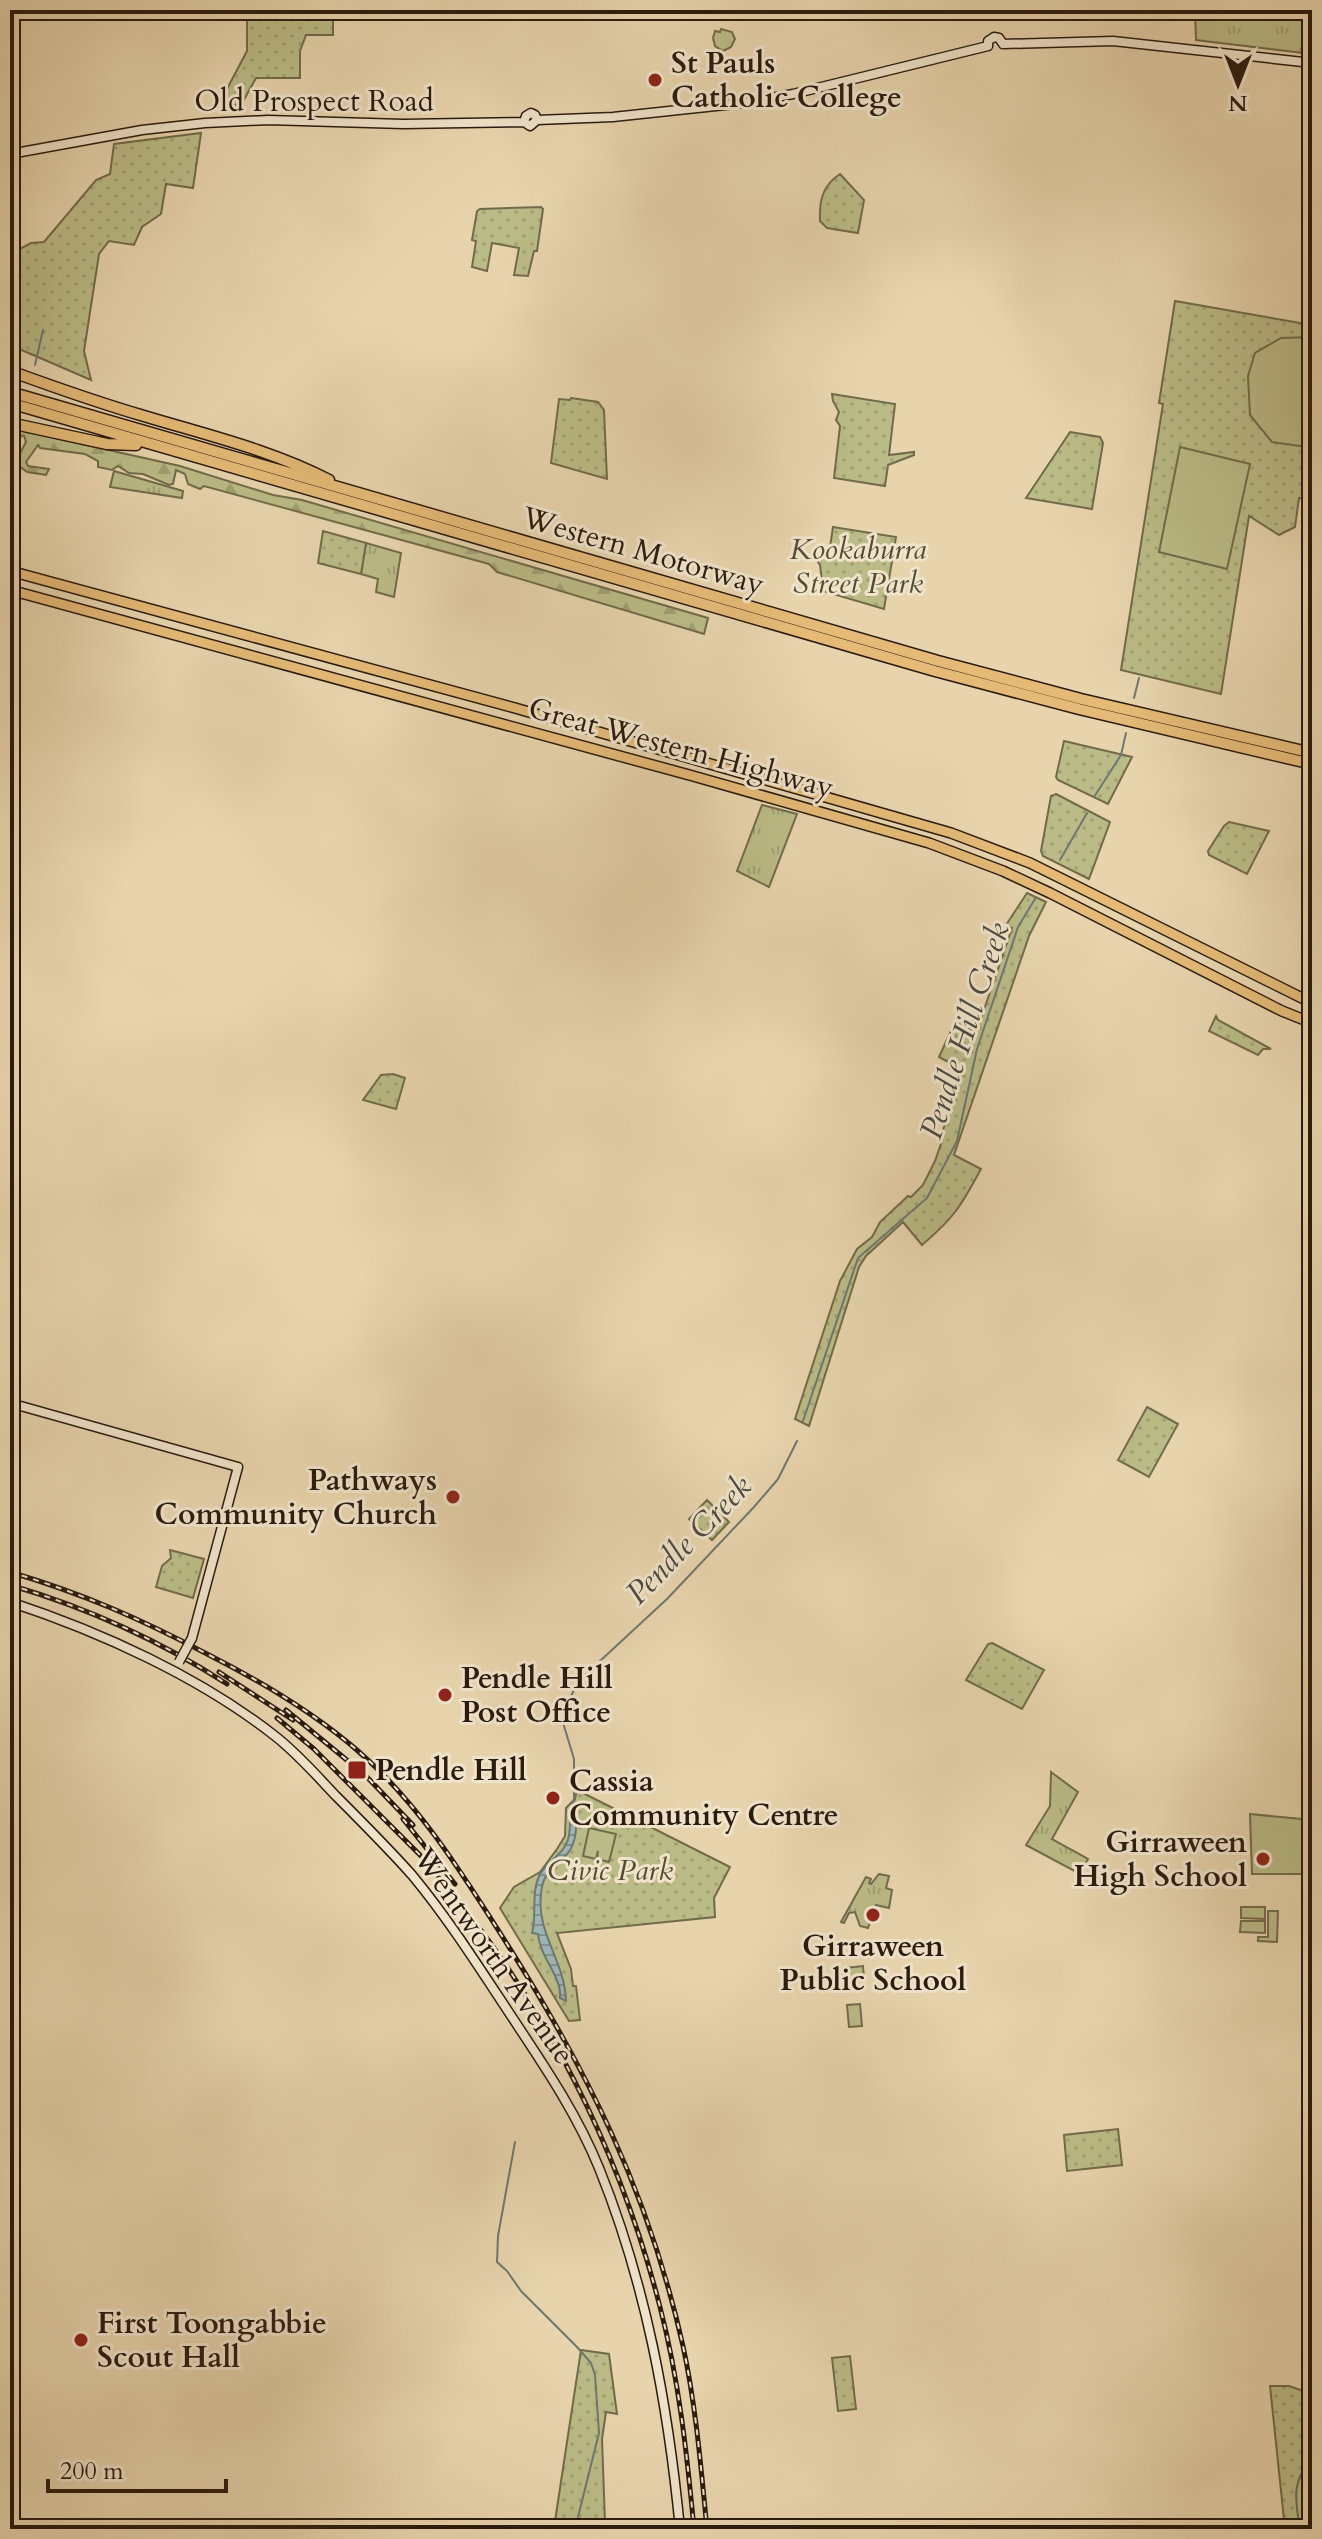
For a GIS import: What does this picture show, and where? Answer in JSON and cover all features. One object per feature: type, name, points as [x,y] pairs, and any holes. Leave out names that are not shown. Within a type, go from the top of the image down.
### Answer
[{"type":"highway","points":[[10,368],[301,465],[350,491]]},
{"type":"highway","name":"Western Motorway","points":[[10,392],[952,665],[1312,753]]},
{"type":"highway","name":"Western Motorway","points":[[10,403],[987,686],[1312,764]]},
{"type":"highway","points":[[10,423],[107,444],[154,445]]},
{"type":"highway","name":"Great Western Highway","points":[[10,571],[515,708],[951,833],[1030,863],[1312,1003]]},
{"type":"highway","name":"Great Western Highway","points":[[10,590],[929,843],[1015,876],[1312,1023]]},
{"type":"main road","name":"Old Prospect Road","points":[[10,154],[142,130],[220,122],[524,122],[531,113],[537,120],[613,117],[744,103],[988,46],[996,51],[1003,44],[1113,41],[1312,63]]},
{"type":"main road","points":[[10,1403],[238,1467],[192,1638],[173,1672]]},
{"type":"main road","name":"Wentworth Avenue","points":[[10,1602],[81,1628],[173,1672],[231,1705],[277,1738],[389,1850],[422,1887],[468,1950],[563,2094],[603,2180],[646,2312],[669,2429],[680,2529]]},
{"type":"green space","points":[[270,10],[333,10],[333,35],[306,35],[300,51],[300,78],[256,78],[241,105],[219,104],[247,51],[247,18]]},
{"type":"green space","points":[[1195,10],[1312,10],[1312,54],[1196,40]]},
{"type":"green space","points":[[721,29],[732,32],[735,39],[731,47],[723,51],[715,46],[713,38],[715,31],[720,32]]},
{"type":"green space","points":[[201,133],[193,188],[166,184],[161,214],[142,227],[134,245],[109,241],[99,254],[84,351],[91,380],[10,345],[10,254],[31,243],[44,242],[96,180],[110,174],[114,144]]},
{"type":"green space","points":[[840,174],[864,200],[858,233],[827,228],[820,221],[823,194]]},
{"type":"green space","points":[[541,207],[537,251],[534,251],[528,276],[514,275],[519,248],[492,243],[487,271],[472,267],[476,241],[472,240],[477,211]]},
{"type":"green space","points":[[1175,301],[1312,325],[1312,500],[1299,498],[1295,527],[1279,535],[1249,516],[1221,694],[1121,670],[1163,404],[1159,403]]},
{"type":"green space","points":[[1312,337],[1312,445],[1272,442],[1250,415],[1248,376],[1255,353],[1281,338]]},
{"type":"green space","points":[[832,394],[895,404],[889,455],[914,452],[914,455],[888,465],[885,486],[834,478],[840,426],[836,420],[839,412]]},
{"type":"green space","points":[[559,399],[598,402],[604,410],[607,479],[551,463]]},
{"type":"green space","points":[[10,428],[180,466],[708,618],[704,634],[497,572],[489,564],[204,486],[200,489],[188,484],[185,474],[176,470],[173,484],[169,485],[143,474],[129,473],[118,466],[112,470],[98,467],[98,461],[85,454],[40,448],[38,445],[26,462],[28,466],[49,469],[46,475],[27,472],[15,463],[26,442],[24,436],[16,435],[10,448]]},
{"type":"green space","points":[[1070,432],[1100,437],[1103,443],[1092,509],[1026,498]]},
{"type":"green space","points":[[1180,447],[1250,464],[1227,569],[1159,552]]},
{"type":"green space","points":[[114,471],[183,491],[182,498],[110,487]]},
{"type":"green space","name":"Kookaburra Street Park","points":[[833,527],[896,537],[884,609],[823,591],[820,565],[813,555],[816,552],[829,554]]},
{"type":"green space","points":[[323,531],[366,543],[361,574],[318,563]]},
{"type":"green space","points":[[366,543],[401,553],[394,597],[376,592],[378,579],[361,574]]},
{"type":"green space","points":[[1064,741],[1132,757],[1108,804],[1058,780],[1056,777]]},
{"type":"green space","points":[[1056,794],[1110,822],[1089,879],[1043,856],[1041,851],[1051,796]]},
{"type":"green space","points":[[762,805],[797,814],[769,887],[737,871]]},
{"type":"green space","points":[[1229,822],[1269,831],[1247,874],[1209,855],[1208,851]]},
{"type":"green space","points":[[1027,893],[1046,902],[1029,936],[954,1155],[981,1169],[956,1211],[922,1245],[903,1222],[866,1256],[859,1267],[809,1426],[795,1419],[840,1281],[857,1249],[872,1237],[880,1222],[923,1185],[935,1161],[963,1070],[939,1057],[955,1022],[976,1033],[1012,928],[1006,925]]},
{"type":"green space","points":[[1216,1016],[1218,1020],[1271,1049],[1263,1049],[1258,1055],[1209,1031]]},
{"type":"green space","points":[[393,1074],[405,1078],[396,1109],[363,1100],[381,1075]]},
{"type":"green space","points":[[1147,1407],[1178,1424],[1149,1477],[1118,1460]]},
{"type":"green space","points":[[707,1500],[729,1522],[712,1540],[689,1519]]},
{"type":"green space","points":[[170,1550],[204,1559],[193,1598],[156,1587],[162,1566],[171,1558]]},
{"type":"green space","points":[[992,1643],[1044,1670],[1022,1709],[966,1680],[988,1644]]},
{"type":"green space","points":[[1051,1772],[1078,1792],[1052,1839],[1088,1859],[1080,1874],[1026,1845],[1050,1806]]},
{"type":"green space","name":"Civic Park","points":[[577,1790],[730,1867],[714,1898],[715,1917],[557,1933],[571,1969],[573,1986],[576,1986],[580,2020],[569,2021],[500,1908],[514,1887],[540,1872],[557,1849],[565,1836],[566,1808],[575,1799]]},
{"type":"green space","points":[[1250,1814],[1312,1820],[1312,1874],[1252,1874]]},
{"type":"green space","points":[[589,1828],[616,1834],[609,1862],[597,1859],[598,1851],[596,1859],[583,1856]]},
{"type":"green space","points":[[879,1874],[889,1876],[886,1888],[892,1890],[889,1908],[876,1905],[868,1928],[860,1926],[855,1912],[849,1913],[844,1923],[841,1922],[866,1877],[871,1879],[871,1884]]},
{"type":"green space","points":[[1241,1907],[1265,1907],[1265,1919],[1241,1918]]},
{"type":"green space","points":[[1268,1911],[1278,1911],[1277,1942],[1258,1941],[1258,1937],[1268,1937]]},
{"type":"green space","points":[[1241,1921],[1265,1921],[1265,1933],[1240,1932]]},
{"type":"green space","points":[[863,1966],[864,1979],[838,1981],[836,1969]]},
{"type":"green space","points":[[860,2004],[862,2026],[849,2027],[847,2005]]},
{"type":"green space","points":[[1118,2129],[1122,2165],[1067,2171],[1064,2135]]},
{"type":"green space","points":[[581,2350],[609,2354],[617,2414],[606,2412],[602,2439],[605,2523],[639,2529],[564,2529],[565,2523],[555,2521]]},
{"type":"green space","points":[[850,2356],[856,2409],[838,2411],[832,2358]]},
{"type":"green space","points":[[1270,2386],[1289,2386],[1312,2394],[1312,2529],[1285,2529]]},
{"type":"green space","points":[[1312,2461],[1312,2473],[1305,2485],[1312,2484],[1312,2529],[1304,2490],[1308,2529],[1300,2529],[1297,2484]]},
{"type":"water","points":[[574,1799],[574,1841],[568,1853],[546,1876],[540,1903],[545,1931],[561,1972],[566,2001],[560,1998],[558,1982],[538,1934],[532,1933],[539,1876],[567,1842]]},
{"type":"waterway","points":[[35,365],[43,330]]},
{"type":"waterway","points":[[10,468],[21,436]]},
{"type":"waterway","name":"Pendle Hill Creek","points":[[1134,698],[1139,678]]},
{"type":"waterway","name":"Pendle Hill Creek","points":[[1094,797],[1121,755],[1126,733]]},
{"type":"waterway","name":"Pendle Hill Creek","points":[[1060,860],[1087,813]]},
{"type":"waterway","name":"Pendle Hill Creek","points":[[803,1421],[858,1258],[927,1198],[957,1141],[977,1049],[1018,927],[1035,899]]},
{"type":"waterway","name":"Pendle Creek","points":[[600,1661],[667,1599],[754,1507],[778,1479],[797,1441]]},
{"type":"waterway","name":"Pendle Creek","points":[[574,1799],[574,1759],[564,1726],[566,1708],[577,1683],[585,1674]]},
{"type":"waterway","name":"Pendle Creek","points":[[515,2142],[498,2236],[497,2262],[591,2363],[595,2375],[599,2433],[575,2529]]},
{"type":"railway","points":[[10,1572],[88,1598],[136,1619],[229,1665],[286,1698],[323,1723],[380,1771],[437,1838],[502,1936],[561,2035],[633,2183],[669,2289],[688,2369],[707,2529]]},
{"type":"railway","points":[[10,1585],[122,1627],[175,1653],[227,1684]]},
{"type":"railway","points":[[219,1672],[293,1720]]},
{"type":"railway","points":[[286,1710],[365,1775],[413,1825]]},
{"type":"railway","points":[[277,1718],[314,1749],[421,1856]]},
{"type":"railway","points":[[403,1819],[455,1884]]},
{"type":"railway","points":[[439,1878],[477,1925],[545,2026],[574,2080],[623,2191],[667,2334],[682,2417],[694,2529]]},
{"type":"place","name":"St Pauls Catholic College","points":[[655,80]]},
{"type":"place","name":"Pathways Community Church","points":[[453,1497]]},
{"type":"place","name":"Pendle Hill Post Office","points":[[445,1695]]},
{"type":"place","name":"Pendle Hill","points":[[357,1770]]},
{"type":"place","name":"Cassia Community Centre","points":[[553,1798]]},
{"type":"place","name":"Girraween High School","points":[[1263,1859]]},
{"type":"place","name":"Girraween Public School","points":[[873,1915]]},
{"type":"place","name":"First Toongabbie Scout Hall","points":[[81,2340]]}]
